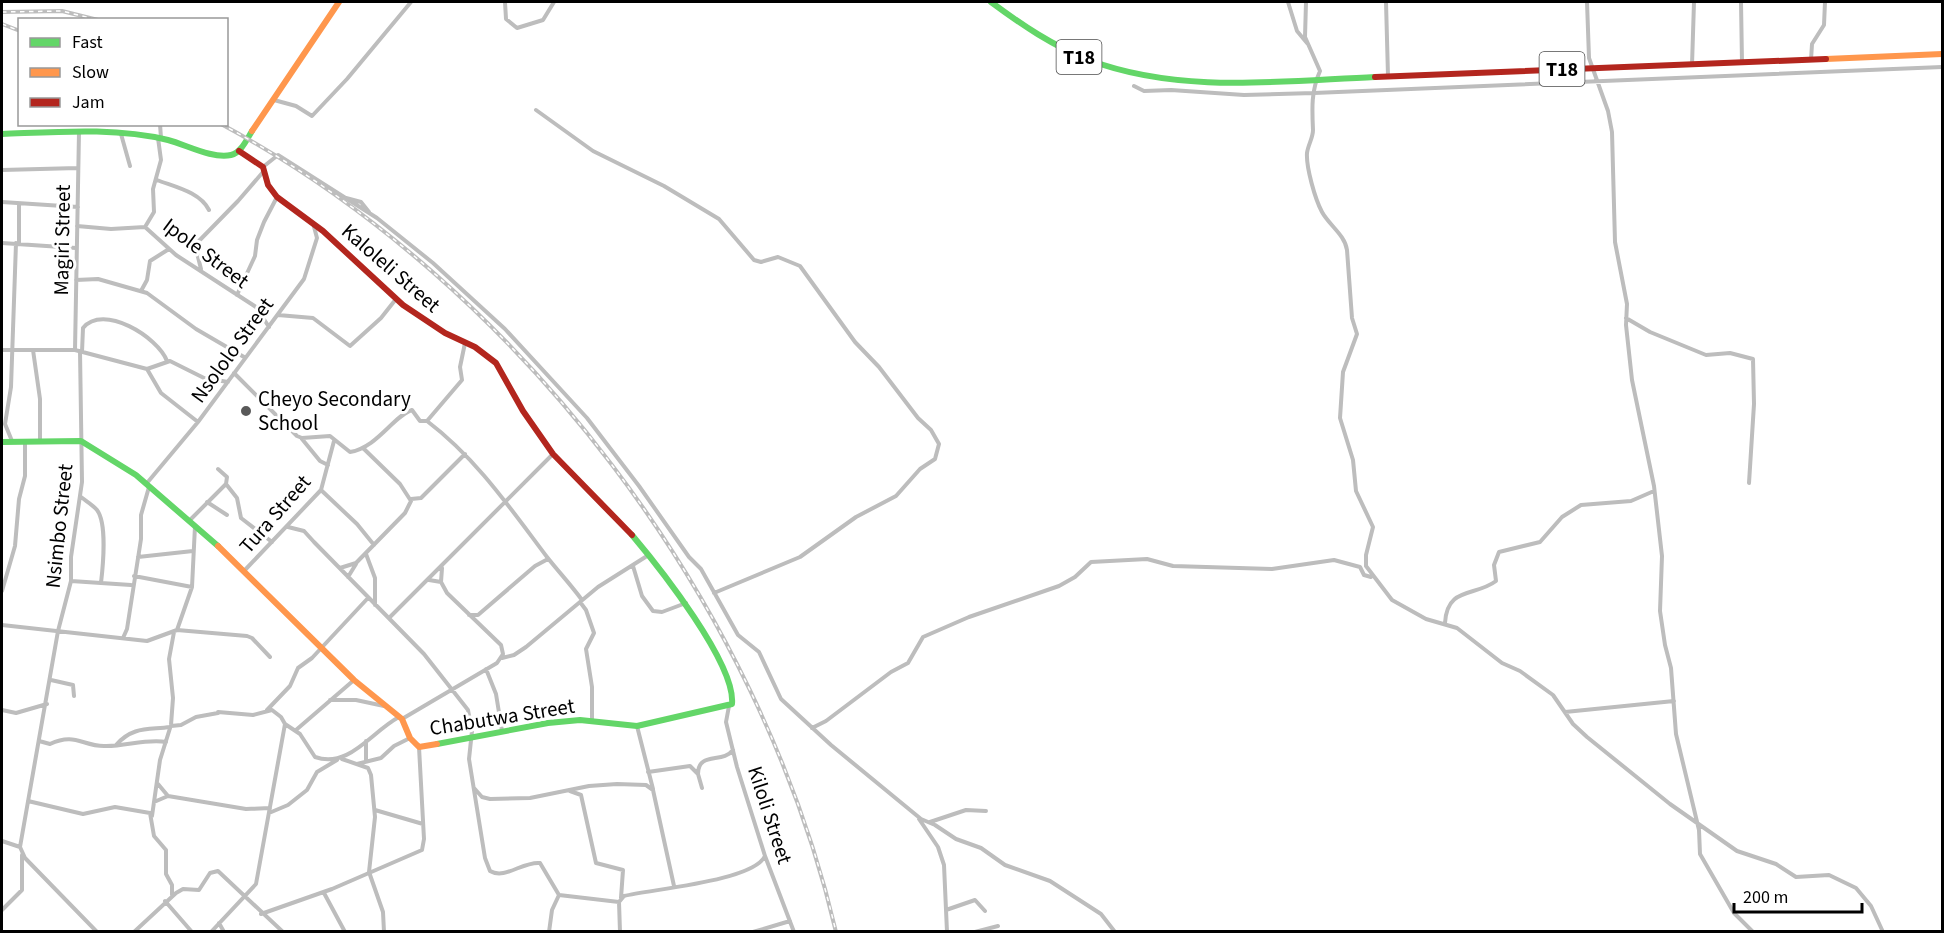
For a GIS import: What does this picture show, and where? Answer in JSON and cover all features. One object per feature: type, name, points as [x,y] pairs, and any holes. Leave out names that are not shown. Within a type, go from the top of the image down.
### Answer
[{"type":"main road","points":[[2,134],[79,131],[121,134],[159,138],[223,155],[239,151],[339,2]]},
{"type":"main road","name":"T18","points":[[992,2],[1024,27],[1067,52],[1125,72],[1181,80],[1315,80],[1942,54]]},
{"type":"main road","name":"Kaloleli Street","points":[[239,151],[263,169],[277,197],[313,223],[397,298],[430,324],[475,347],[496,363],[523,411],[553,454]]},
{"type":"main road","points":[[2,442],[81,441]]},
{"type":"main road","name":"Chabutwa Street","points":[[81,441],[149,485],[192,522],[354,680],[400,718],[410,738],[419,747],[548,723],[592,721],[637,726],[729,706]]},
{"type":"main road","points":[[553,454],[616,516],[686,603],[726,675],[734,698],[729,706]]},
{"type":"street","points":[[274,100],[296,106],[312,116],[347,79],[411,2]]},
{"type":"street","points":[[505,2],[506,19],[517,28],[543,20],[554,2]]},
{"type":"street","points":[[1288,2],[1297,31],[1307,43]]},
{"type":"street","points":[[1306,2],[1304,31],[1319,68],[1310,116],[1313,132],[1307,159],[1315,196],[1322,212],[1347,246],[1353,321],[1357,334],[1344,364],[1340,418],[1352,453],[1357,482],[1356,491],[1374,527],[1365,559],[1373,578],[1396,603],[1426,619],[1460,629],[1499,661],[1519,670],[1551,693],[1587,737],[1670,804],[1696,820],[1737,851],[1776,864],[1796,877],[1829,874],[1856,888],[1871,906],[1883,932]]},
{"type":"street","points":[[1386,2],[1388,76]]},
{"type":"street","points":[[1587,2],[1588,54],[1608,111],[1612,132],[1615,242],[1627,304],[1626,318],[1632,380],[1654,491],[1662,556],[1660,611],[1671,668],[1676,734],[1696,820],[1700,854],[1734,913],[1753,932]]},
{"type":"street","points":[[1692,65],[1694,2]]},
{"type":"street","points":[[1741,2],[1742,64]]},
{"type":"street","points":[[1811,61],[1812,44],[1824,25],[1825,2]]},
{"type":"street","points":[[1134,86],[1144,91],[1171,90],[1244,94],[1314,93],[1942,67]]},
{"type":"street","points":[[536,110],[593,151],[660,183],[719,219],[754,260],[761,262],[778,257],[800,266],[855,342],[878,366],[918,418],[931,430],[939,444],[935,459],[920,469],[901,493],[856,518],[800,557],[714,593]]},
{"type":"street","points":[[145,227],[153,217],[153,189],[161,160],[160,126]]},
{"type":"street","name":"Magiri Street","points":[[79,131],[76,248],[79,351]]},
{"type":"street","points":[[121,134],[130,166]]},
{"type":"street","points":[[202,270],[195,245],[278,155],[369,213],[477,302],[564,392],[639,486],[692,561],[701,569],[738,635],[759,652],[781,699],[918,817],[930,822],[953,838],[981,848],[1005,865],[1050,881],[1101,914],[1115,932]]},
{"type":"street","points":[[2,170],[78,168]]},
{"type":"street","points":[[157,180],[189,192],[204,202],[209,210]]},
{"type":"street","points":[[237,295],[255,256],[257,240],[264,222],[277,197]]},
{"type":"street","points":[[2,202],[78,207]]},
{"type":"street","points":[[2,436],[6,430],[13,350],[20,204]]},
{"type":"street","name":"Nsololo Street","points":[[149,485],[304,279],[317,238],[313,223]]},
{"type":"street","name":"Ipole Street","points":[[77,226],[145,227],[169,249],[258,309],[269,327]]},
{"type":"street","points":[[2,243],[76,248]]},
{"type":"street","points":[[141,291],[147,280],[150,261],[169,249]]},
{"type":"street","points":[[76,280],[98,279],[141,291],[244,357]]},
{"type":"street","points":[[278,315],[313,318],[350,346],[381,318],[397,298]]},
{"type":"street","points":[[1626,318],[1650,332],[1706,355],[1730,352],[1753,359],[1754,404],[1749,483]]},
{"type":"street","points":[[79,351],[83,328],[93,320],[102,319],[129,325],[162,351],[167,361]]},
{"type":"street","points":[[427,421],[462,380],[460,367],[465,343]]},
{"type":"street","points":[[2,350],[79,351],[147,369],[167,361],[176,362],[204,378],[228,382]]},
{"type":"street","points":[[33,350],[40,399],[40,442]]},
{"type":"street","name":"Nsimbo Street","points":[[20,847],[47,704],[58,631],[71,581],[71,557],[81,497],[79,351]]},
{"type":"street","points":[[147,369],[161,393],[198,422]]},
{"type":"street","points":[[234,373],[302,438],[321,461],[328,465]]},
{"type":"street","points":[[302,438],[326,436],[350,452],[363,448],[385,433],[409,410],[413,411],[420,421],[427,421],[465,454],[507,500],[586,610],[594,633],[586,649],[592,687],[592,721]]},
{"type":"street","points":[[6,430],[12,441]]},
{"type":"street","name":"Tura Street","points":[[244,571],[321,490],[334,441]]},
{"type":"street","points":[[2,591],[15,546],[19,499],[25,476],[24,442]]},
{"type":"street","points":[[363,448],[400,484],[411,499]]},
{"type":"street","points":[[411,499],[421,498],[465,454]]},
{"type":"street","points":[[389,618],[553,454]]},
{"type":"street","points":[[172,895],[172,885],[166,874],[166,850],[154,836],[152,816],[170,727],[172,698],[169,659],[175,631],[192,587],[192,522],[207,502],[226,484],[227,477],[218,469]]},
{"type":"street","points":[[226,484],[237,498],[242,518],[272,543]]},
{"type":"street","points":[[123,638],[138,557],[141,515],[149,485]]},
{"type":"street","points":[[321,490],[357,524],[374,545]]},
{"type":"street","points":[[1445,623],[1447,609],[1453,600],[1464,593],[1486,587],[1496,581],[1494,560],[1499,552],[1540,542],[1563,517],[1581,505],[1626,502],[1654,491]]},
{"type":"street","points":[[81,497],[97,510],[100,517],[101,583]]},
{"type":"street","points":[[348,577],[356,563],[405,513],[411,499]]},
{"type":"street","points":[[207,502],[227,514]]},
{"type":"street","points":[[288,527],[304,531],[389,618],[453,689],[468,710],[472,724],[469,759],[485,858],[490,871],[499,874],[522,865],[540,863],[559,895]]},
{"type":"street","points":[[138,557],[193,551]]},
{"type":"street","points":[[366,553],[375,578],[376,606]]},
{"type":"street","points":[[154,802],[168,796],[269,811],[288,805],[306,790],[317,772],[420,705],[453,689],[502,658],[514,655],[609,579],[647,556]]},
{"type":"street","points":[[469,615],[478,615],[535,566],[548,559]]},
{"type":"street","points":[[812,728],[826,721],[891,672],[908,663],[923,637],[969,617],[1059,586],[1076,577],[1090,562],[1147,559],[1173,566],[1272,569],[1334,560],[1357,566],[1364,575],[1373,578]]},
{"type":"street","points":[[339,568],[356,563]]},
{"type":"street","points":[[442,565],[441,582],[447,593],[501,645],[502,658]]},
{"type":"street","points":[[633,566],[642,596],[652,611],[662,612],[686,603]]},
{"type":"street","points":[[134,576],[192,587]]},
{"type":"street","points":[[428,580],[441,582]]},
{"type":"street","points":[[71,581],[131,585]]},
{"type":"street","points":[[266,711],[290,686],[298,668],[368,598]]},
{"type":"street","points":[[478,615],[478,625]]},
{"type":"street","points":[[2,625],[147,641],[175,631],[247,636],[252,638],[270,657]]},
{"type":"street","points":[[486,669],[496,694],[502,731]]},
{"type":"street","points":[[51,680],[73,685],[74,696]]},
{"type":"street","points":[[283,735],[313,718],[329,700],[354,680]]},
{"type":"street","points":[[329,700],[353,699],[375,706],[387,706]]},
{"type":"street","points":[[1565,712],[1674,701]]},
{"type":"street","points":[[2,710],[16,713],[47,704]]},
{"type":"street","name":"Kiloli Street","points":[[729,706],[726,722],[765,856],[794,932]]},
{"type":"street","points":[[116,746],[126,735],[141,729],[181,725],[196,717],[218,713],[244,715],[266,711],[278,714],[285,724],[295,730],[315,757],[340,759],[370,771],[374,809],[369,872],[383,912],[384,932]]},
{"type":"street","points":[[211,932],[258,880],[285,724]]},
{"type":"street","points":[[637,726],[674,886]]},
{"type":"street","points":[[39,741],[50,744],[60,738],[116,746],[166,742]]},
{"type":"street","points":[[357,765],[381,758],[394,746],[410,738]]},
{"type":"street","points":[[366,741],[366,761]]},
{"type":"street","points":[[261,914],[324,892],[422,850],[419,747]]},
{"type":"street","points":[[698,774],[701,762],[728,755],[734,749]]},
{"type":"street","points":[[648,772],[690,766],[698,774],[702,788]]},
{"type":"street","points":[[158,784],[168,796]]},
{"type":"street","points":[[474,788],[482,797],[490,799],[530,798],[617,784],[640,784],[653,790]]},
{"type":"street","points":[[570,790],[581,795],[585,804],[596,863],[623,870],[620,932]]},
{"type":"street","points":[[27,801],[83,814],[115,807],[147,812],[152,816]]},
{"type":"street","points":[[374,809],[423,824]]},
{"type":"street","points":[[930,822],[966,810],[986,811]]},
{"type":"street","points":[[918,817],[940,853],[946,876],[947,932]]},
{"type":"street","points":[[2,841],[20,847],[22,855],[22,890],[2,910]]},
{"type":"street","points":[[22,855],[97,932]]},
{"type":"street","points":[[559,895],[620,900],[674,886],[724,877],[759,865],[765,856]]},
{"type":"street","points":[[135,932],[172,895],[183,890],[199,890],[210,873],[218,871],[261,914],[283,932]]},
{"type":"street","points":[[324,892],[345,932]]},
{"type":"street","points":[[549,932],[552,910],[559,895]]},
{"type":"street","points":[[946,910],[975,900],[985,911]]},
{"type":"street","points":[[165,901],[192,932]]},
{"type":"street","points":[[753,932],[790,921]]},
{"type":"street","points":[[219,923],[224,932]]},
{"type":"street","points":[[975,932],[998,926]]},
{"type":"street","points":[[434,932],[451,932]]},
{"type":"railway","points":[[2,12],[62,11],[90,18]]},
{"type":"railway","points":[[2,24],[18,30]]},
{"type":"railway","points":[[224,126],[330,191],[432,272],[527,363],[612,465],[686,574],[749,689],[800,809],[836,932]]},
{"type":"traffic: fast","points":[[991,2],[1038,34],[1089,60],[1123,71],[1158,78],[1230,83],[1375,77]]},
{"type":"traffic: fast","points":[[2,134],[85,131],[127,133],[168,140],[224,156],[238,152],[252,131]]},
{"type":"traffic: fast","points":[[2,442],[81,441],[136,475],[218,546]]},
{"type":"traffic: fast","points":[[437,744],[548,723],[580,720],[637,726],[732,704],[730,687],[722,665],[709,641],[677,592],[632,535]]},
{"type":"traffic: slow","points":[[252,131],[339,2]]},
{"type":"traffic: slow","points":[[1826,59],[1942,54]]},
{"type":"traffic: slow","points":[[218,546],[354,680],[402,719],[410,738],[419,747],[437,744]]},
{"type":"traffic: jam","points":[[1375,77],[1826,59]]},
{"type":"traffic: jam","points":[[239,151],[263,167],[268,185],[277,197],[323,231],[403,305],[445,333],[475,347],[496,363],[523,411],[553,454],[632,535]]},
{"type":"place","name":"Cheyo Secondary School","points":[[246,411]]}]
